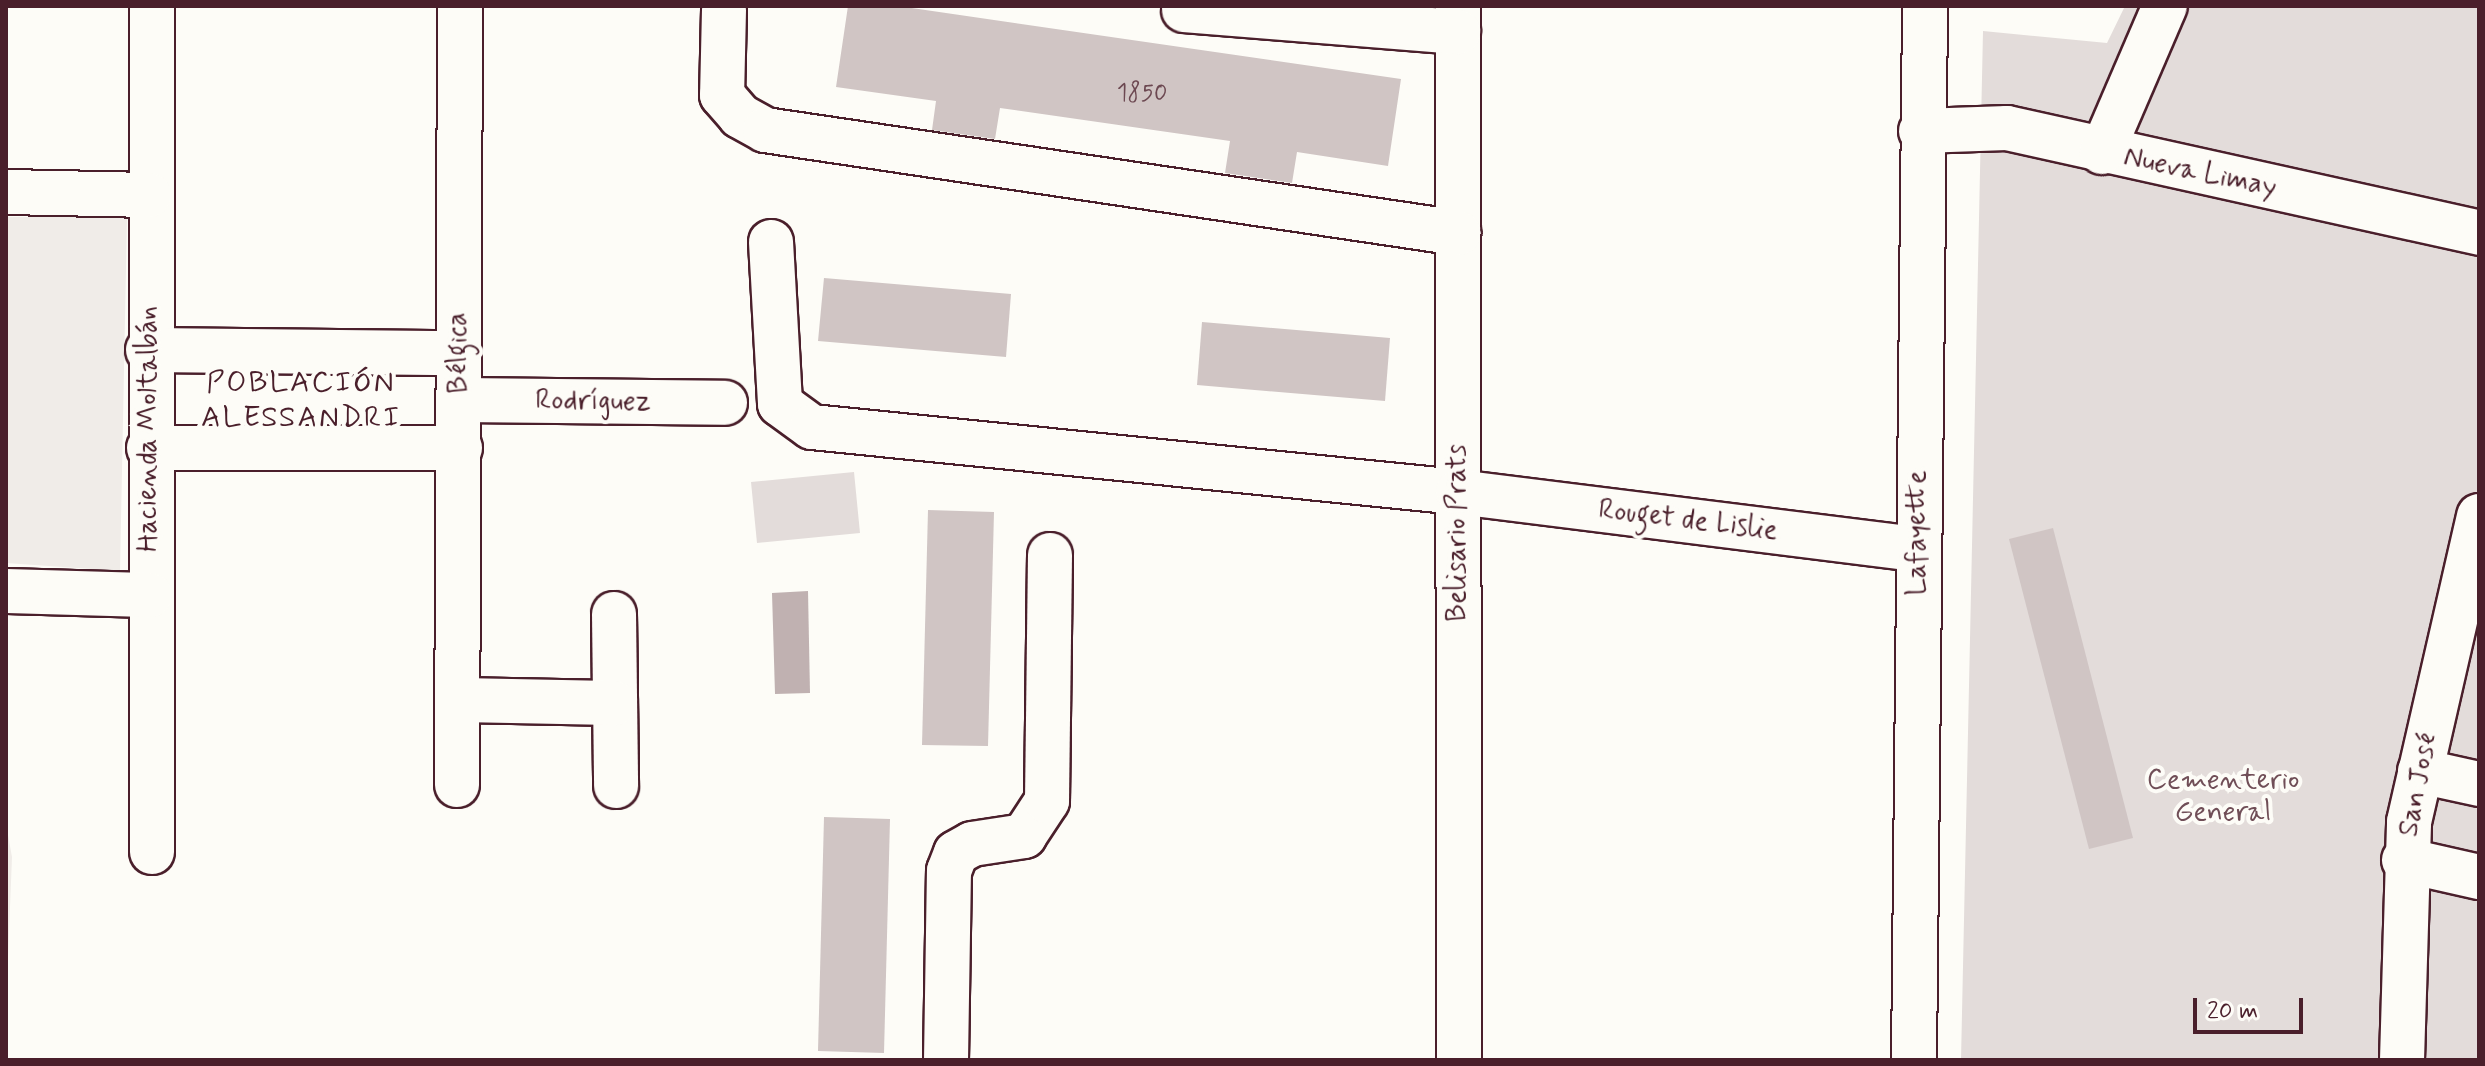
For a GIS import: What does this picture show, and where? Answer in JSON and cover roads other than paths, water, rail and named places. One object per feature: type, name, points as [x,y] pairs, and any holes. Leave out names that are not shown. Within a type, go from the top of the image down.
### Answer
[{"type":"street","name":"Hacienda Moltalbán","points":[[152,6],[148,350],[152,852]]},
{"type":"street","name":"Bélgica","points":[[457,785],[460,6]]},
{"type":"street","name":"Lafayette","points":[[1914,1060],[1921,131],[1925,6]]},
{"type":"street","points":[[2102,152],[2165,6]]},
{"type":"street","points":[[724,10],[722,95],[740,116],[765,130],[1458,233]]},
{"type":"street","points":[[1184,10],[1458,19]]},
{"type":"street","name":"Belisario Prats","points":[[1458,19],[1459,1060]]},
{"type":"street","name":"Nueva Limay","points":[[1921,131],[2007,128],[2102,152],[2479,233]]},
{"type":"street","points":[[6,192],[149,195]]},
{"type":"street","name":"Rouget de Lislie","points":[[771,242],[780,404],[812,427],[1458,492],[1918,549]]},
{"type":"street","points":[[148,350],[459,353]]},
{"type":"street","name":"Rodríguez","points":[[460,400],[725,403]]},
{"type":"street","points":[[149,448],[460,448]]},
{"type":"street","name":"San José","points":[[2402,1060],[2404,860],[2420,771],[2479,516]]},
{"type":"street","points":[[946,1060],[953,862],[972,844],[1024,836],[1047,801],[1050,555]]},
{"type":"street","points":[[6,591],[150,595]]},
{"type":"street","points":[[614,614],[616,786]]},
{"type":"street","points":[[458,700],[615,703]]},
{"type":"street","points":[[2420,771],[2479,784]]},
{"type":"street","points":[[2404,860],[2479,877]]},
{"type":"district","name":"POBLACIÓN ALESSANDRI","points":[[301,400]]},
{"type":"park label","name":"Cementerio General","points":[[2223,797]]}]
